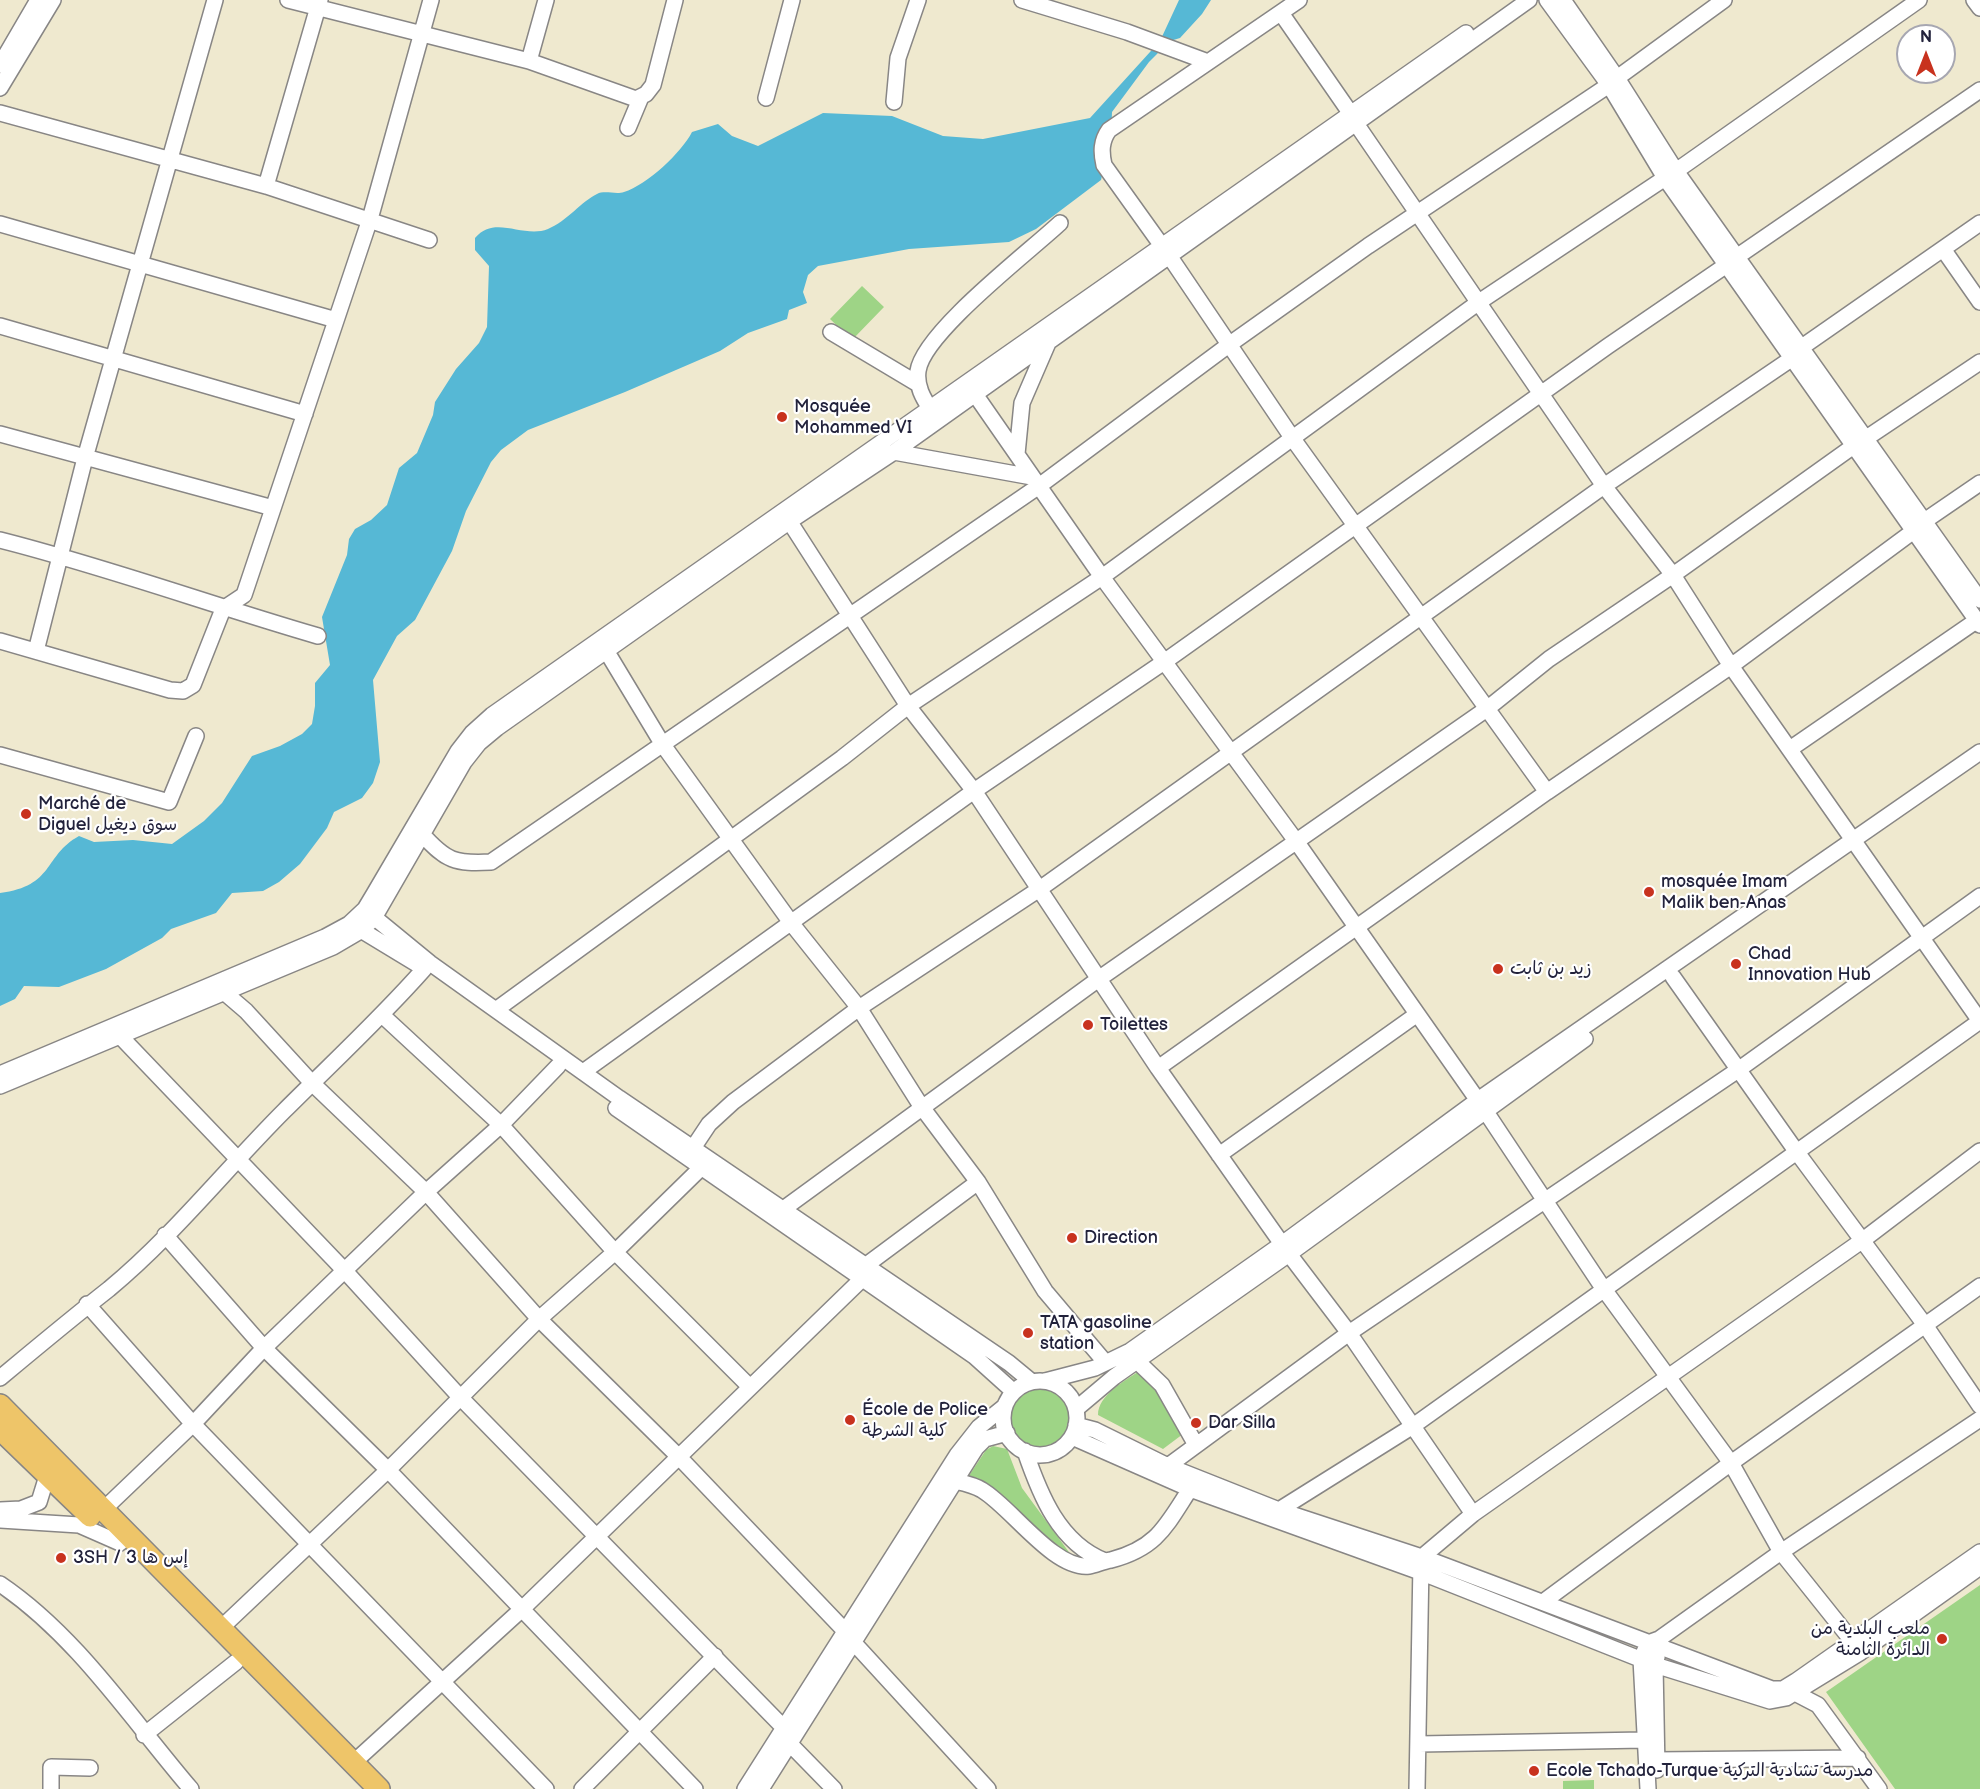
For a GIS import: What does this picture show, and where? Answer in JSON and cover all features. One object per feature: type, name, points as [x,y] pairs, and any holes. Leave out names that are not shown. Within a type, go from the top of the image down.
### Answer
[{"type":"highway","points":[[0,1405],[379,1789]]},
{"type":"highway","points":[[0,1429],[120,1543],[361,1789]]},
{"type":"street","points":[[0,65],[38,0]]},
{"type":"street","points":[[0,88],[53,0]]},
{"type":"street","points":[[36,651],[85,458],[215,0]]},
{"type":"street","points":[[288,0],[318,4],[422,34],[529,61],[636,99],[646,94],[653,85],[675,0]]},
{"type":"street","points":[[0,641],[183,691],[193,685],[198,678],[223,609],[244,594],[370,219],[431,0]]},
{"type":"street","points":[[529,61],[546,0]]},
{"type":"street","points":[[766,98],[792,0]]},
{"type":"street","points":[[894,102],[898,58],[918,0]]},
{"type":"street","points":[[1022,0],[1208,62]]},
{"type":"street","points":[[1299,0],[1108,130],[1104,136],[1102,154],[1104,165],[1166,251],[1293,439],[1547,792]]},
{"type":"street","points":[[1354,119],[1514,0]]},
{"type":"street","points":[[370,913],[472,733],[492,715],[787,517],[894,452],[971,388],[1354,119],[1529,0]]},
{"type":"street","points":[[1547,0],[1613,82]]},
{"type":"street","points":[[1563,0],[1671,174],[1919,526],[1978,623],[1790,749]]},
{"type":"street","points":[[422,834],[438,851],[454,862],[491,862],[850,616],[1230,344],[1417,213],[1613,82],[1724,0]]},
{"type":"street","points":[[497,1009],[842,758],[908,706],[1102,577],[1479,302],[1671,174],[1919,0]]},
{"type":"street","points":[[1974,0],[1980,8]]},
{"type":"street","points":[[266,186],[318,4]]},
{"type":"street","points":[[1279,1510],[1413,1426],[1603,1288],[1980,1021],[1731,666],[1673,575],[1604,486],[1281,13]]},
{"type":"street","points":[[583,1072],[974,791],[1164,662],[1542,393],[1980,90]]},
{"type":"street","points":[[628,128],[641,97]]},
{"type":"street","points":[[1,112],[266,186],[429,240]]},
{"type":"street","points":[[931,410],[918,384],[919,366],[934,339],[983,290],[1060,223]]},
{"type":"street","points":[[0,224],[336,320]]},
{"type":"street","points":[[690,1152],[709,1124],[733,1102],[860,1008],[1041,888],[1604,486],[1980,224]]},
{"type":"street","points":[[1943,249],[1980,302]]},
{"type":"street","points":[[0,1074],[143,1020],[225,993],[333,947],[370,913],[422,834],[464,762],[479,743],[608,652],[931,410],[1049,340],[1140,269]]},
{"type":"street","points":[[0,326],[305,414]]},
{"type":"street","points":[[831,332],[918,384]]},
{"type":"street","points":[[1017,454],[1022,403],[1049,340]]},
{"type":"street","points":[[782,1210],[921,1106],[1100,978],[1488,708],[1549,659],[1673,575],[1860,442],[1980,362]]},
{"type":"street","points":[[971,388],[1102,577],[1296,841],[1354,927],[1482,1106],[1603,1288],[1731,1463],[1781,1552],[1857,1647]]},
{"type":"street","points":[[0,434],[273,508]]},
{"type":"street","points":[[894,452],[1035,482]]},
{"type":"street","points":[[1158,1068],[1354,927],[1731,666],[1980,483]]},
{"type":"street","points":[[787,517],[908,706],[974,791],[1041,888],[1158,1068],[1286,1249],[1349,1333],[1473,1514]]},
{"type":"street","points":[[1919,526],[1980,600]]},
{"type":"street","points":[[0,540],[60,555],[223,609],[318,636]]},
{"type":"street","points":[[608,652],[663,745],[732,837],[792,924],[860,1008],[921,1106],[978,1182],[1045,1291],[1105,1362]]},
{"type":"street","points":[[0,755],[169,802],[196,736]]},
{"type":"street","points":[[1482,1106],[1672,977],[1857,846],[1980,752]]},
{"type":"street","points":[[1076,1409],[1106,1383],[1138,1362],[1286,1249],[1482,1106],[1857,846],[1980,764]]},
{"type":"street","points":[[1168,1466],[1349,1333],[1738,1070],[1980,896]]},
{"type":"street","points":[[370,913],[430,963],[497,1009],[705,1164],[863,1273],[1039,1382],[1065,1391],[1076,1409],[1074,1431],[1056,1451],[1046,1454],[1025,1451],[1018,1447],[1007,1433],[1004,1424],[1005,1406]]},
{"type":"street","points":[[355,927],[424,969],[558,1066],[690,1152]]},
{"type":"street","points":[[0,1086],[120,1036],[143,1020],[286,955],[355,927]]},
{"type":"street","points":[[0,1378],[87,1304],[109,1289],[165,1235],[236,1159],[424,969]]},
{"type":"street","points":[[1672,977],[1796,1151],[1925,1325],[1980,1406]]},
{"type":"street","points":[[225,993],[246,1011],[312,1083],[426,1192],[539,1318],[678,1456],[851,1638],[988,1789]]},
{"type":"street","points":[[382,1014],[501,1125],[615,1252],[750,1387]]},
{"type":"street","points":[[1219,1155],[1416,1015]]},
{"type":"street","points":[[120,1036],[345,1271],[459,1396],[784,1728]]},
{"type":"street","points":[[103,1510],[193,1424],[264,1348],[426,1192],[501,1125],[558,1066]]},
{"type":"street","points":[[1417,1789],[1421,1565],[1473,1514],[1863,1240],[1980,1151]]},
{"type":"street","points":[[705,1164],[782,1210],[974,1356],[1014,1392]]},
{"type":"street","points":[[220,1629],[388,1470],[539,1318],[615,1252],[705,1164]]},
{"type":"street","points":[[353,1763],[521,1610],[596,1534],[750,1387],[863,1273],[978,1182]]},
{"type":"street","points":[[165,1235],[264,1348],[388,1470],[695,1789]]},
{"type":"street","points":[[761,1789],[790,1744],[962,1448],[979,1427],[1005,1406],[1014,1392],[1039,1382],[1074,1375],[1130,1351],[1286,1249]]},
{"type":"street","points":[[1543,1602],[1731,1463],[1980,1286]]},
{"type":"street","points":[[87,1304],[193,1424],[546,1789]]},
{"type":"street","points":[[1138,1362],[1162,1384],[1196,1445]]},
{"type":"street","points":[[1648,1789],[1644,1740],[1648,1662],[1656,1644],[1781,1552],[1980,1419]]},
{"type":"street","points":[[1074,1431],[1095,1430],[1168,1466],[1421,1565],[1648,1662],[1770,1701],[1786,1698],[1795,1693],[1980,1552]]},
{"type":"street","points":[[1074,1431],[1190,1489],[1421,1565],[1543,1602],[1772,1689],[1783,1689],[1857,1647],[1980,1567]]},
{"type":"street","points":[[745,1789],[784,1728],[851,1638],[976,1448],[985,1439],[1007,1433]]},
{"type":"street","points":[[1025,1451],[1037,1487],[1067,1535],[1082,1550],[1105,1561]]},
{"type":"street","points":[[0,1510],[21,1509],[39,1502],[47,1476]]},
{"type":"street","points":[[956,1481],[980,1488],[997,1500],[1044,1545],[1064,1559],[1088,1566],[1134,1552],[1157,1537],[1176,1513],[1190,1489]]},
{"type":"street","points":[[0,1520],[79,1525],[120,1543]]},
{"type":"street","points":[[0,1584],[40,1613],[111,1692],[144,1735],[191,1789]]},
{"type":"street","points":[[582,1789],[715,1656]]},
{"type":"street","points":[[144,1735],[236,1662]]},
{"type":"street","points":[[1648,1662],[1658,1789]]},
{"type":"street","points":[[1795,1693],[1818,1705],[1879,1789]]},
{"type":"street","points":[[1419,1744],[1644,1740]]},
{"type":"street","points":[[790,1744],[834,1789]]},
{"type":"street","points":[[1656,1760],[1858,1758]]},
{"type":"street","points":[[51,1789],[51,1767],[90,1768]]},
{"type":"green space","points":[[862,286],[884,307],[852,340],[830,319]]},
{"type":"green space","points":[[1139,1371],[1161,1395],[1183,1434],[1163,1449],[1098,1415],[1102,1401],[1107,1395]]},
{"type":"green space","points":[[1041,1388],[1062,1397],[1071,1418],[1062,1439],[1041,1448],[1020,1439],[1011,1418],[1020,1397]]},
{"type":"green space","points":[[993,1446],[1007,1449],[1022,1488],[1074,1559],[968,1477],[986,1450]]},
{"type":"green space","name":"ملعب البلدية من الدائرة الثامنة","points":[[1980,1585],[1980,1789],[1895,1789],[1826,1692]]},
{"type":"green space","points":[[1594,1780],[1594,1789],[1563,1789],[1563,1781]]},
{"type":"water","points":[[1179,0],[1211,0],[1202,14],[1180,38],[1170,41],[1149,62],[1112,112],[1111,137],[1101,180],[1036,229],[1009,242],[909,249],[818,266],[808,275],[803,292],[807,303],[789,310],[787,319],[748,333],[720,351],[625,392],[528,430],[501,450],[491,462],[466,511],[452,551],[415,620],[397,636],[373,680],[380,762],[373,783],[362,798],[334,812],[327,828],[300,864],[279,882],[263,891],[232,893],[216,913],[171,929],[162,938],[106,969],[59,987],[24,986],[15,999],[0,1006],[0,893],[18,889],[40,877],[59,852],[79,836],[94,842],[133,840],[172,844],[204,821],[222,803],[252,756],[280,746],[302,734],[312,724],[315,683],[330,665],[322,617],[347,555],[349,539],[355,529],[371,520],[387,505],[399,468],[417,453],[433,415],[435,402],[456,369],[479,343],[487,327],[489,266],[475,250],[475,238],[483,231],[500,227],[529,231],[548,229],[597,194],[624,192],[643,182],[672,158],[692,132],[718,124],[732,136],[758,146],[823,113],[892,116],[943,136],[983,139],[1090,118],[1160,41]]},
{"type":"place","name":"Mosquée Mohammed VI","points":[[782,417]]},
{"type":"place","name":"Marché de Diguel سوق ديغيل","points":[[26,814]]},
{"type":"place","name":"mosquée Imam Malik ben-Anas","points":[[1649,892]]},
{"type":"place","name":"Chad Innovation Hub","points":[[1736,964]]},
{"type":"place","name":"زيد بن ثابت","points":[[1498,969]]},
{"type":"place","name":"Toilettes","points":[[1088,1025]]},
{"type":"place","name":"Direction","points":[[1072,1238]]},
{"type":"place","name":"TATA gasoline station","points":[[1028,1333]]},
{"type":"place","name":"École de Police كلية الشرطة","points":[[850,1420]]},
{"type":"place","name":"Dar Silla","points":[[1196,1423]]},
{"type":"place","name":"3SH / 3 إس ها","points":[[61,1558]]},
{"type":"place","name":"ملعب البلدية من الدائرة الثامنة","points":[[1942,1639]]},
{"type":"place","name":"Ecole Tchado-Turque مدرسة تشادية التركية","points":[[1534,1771]]}]
